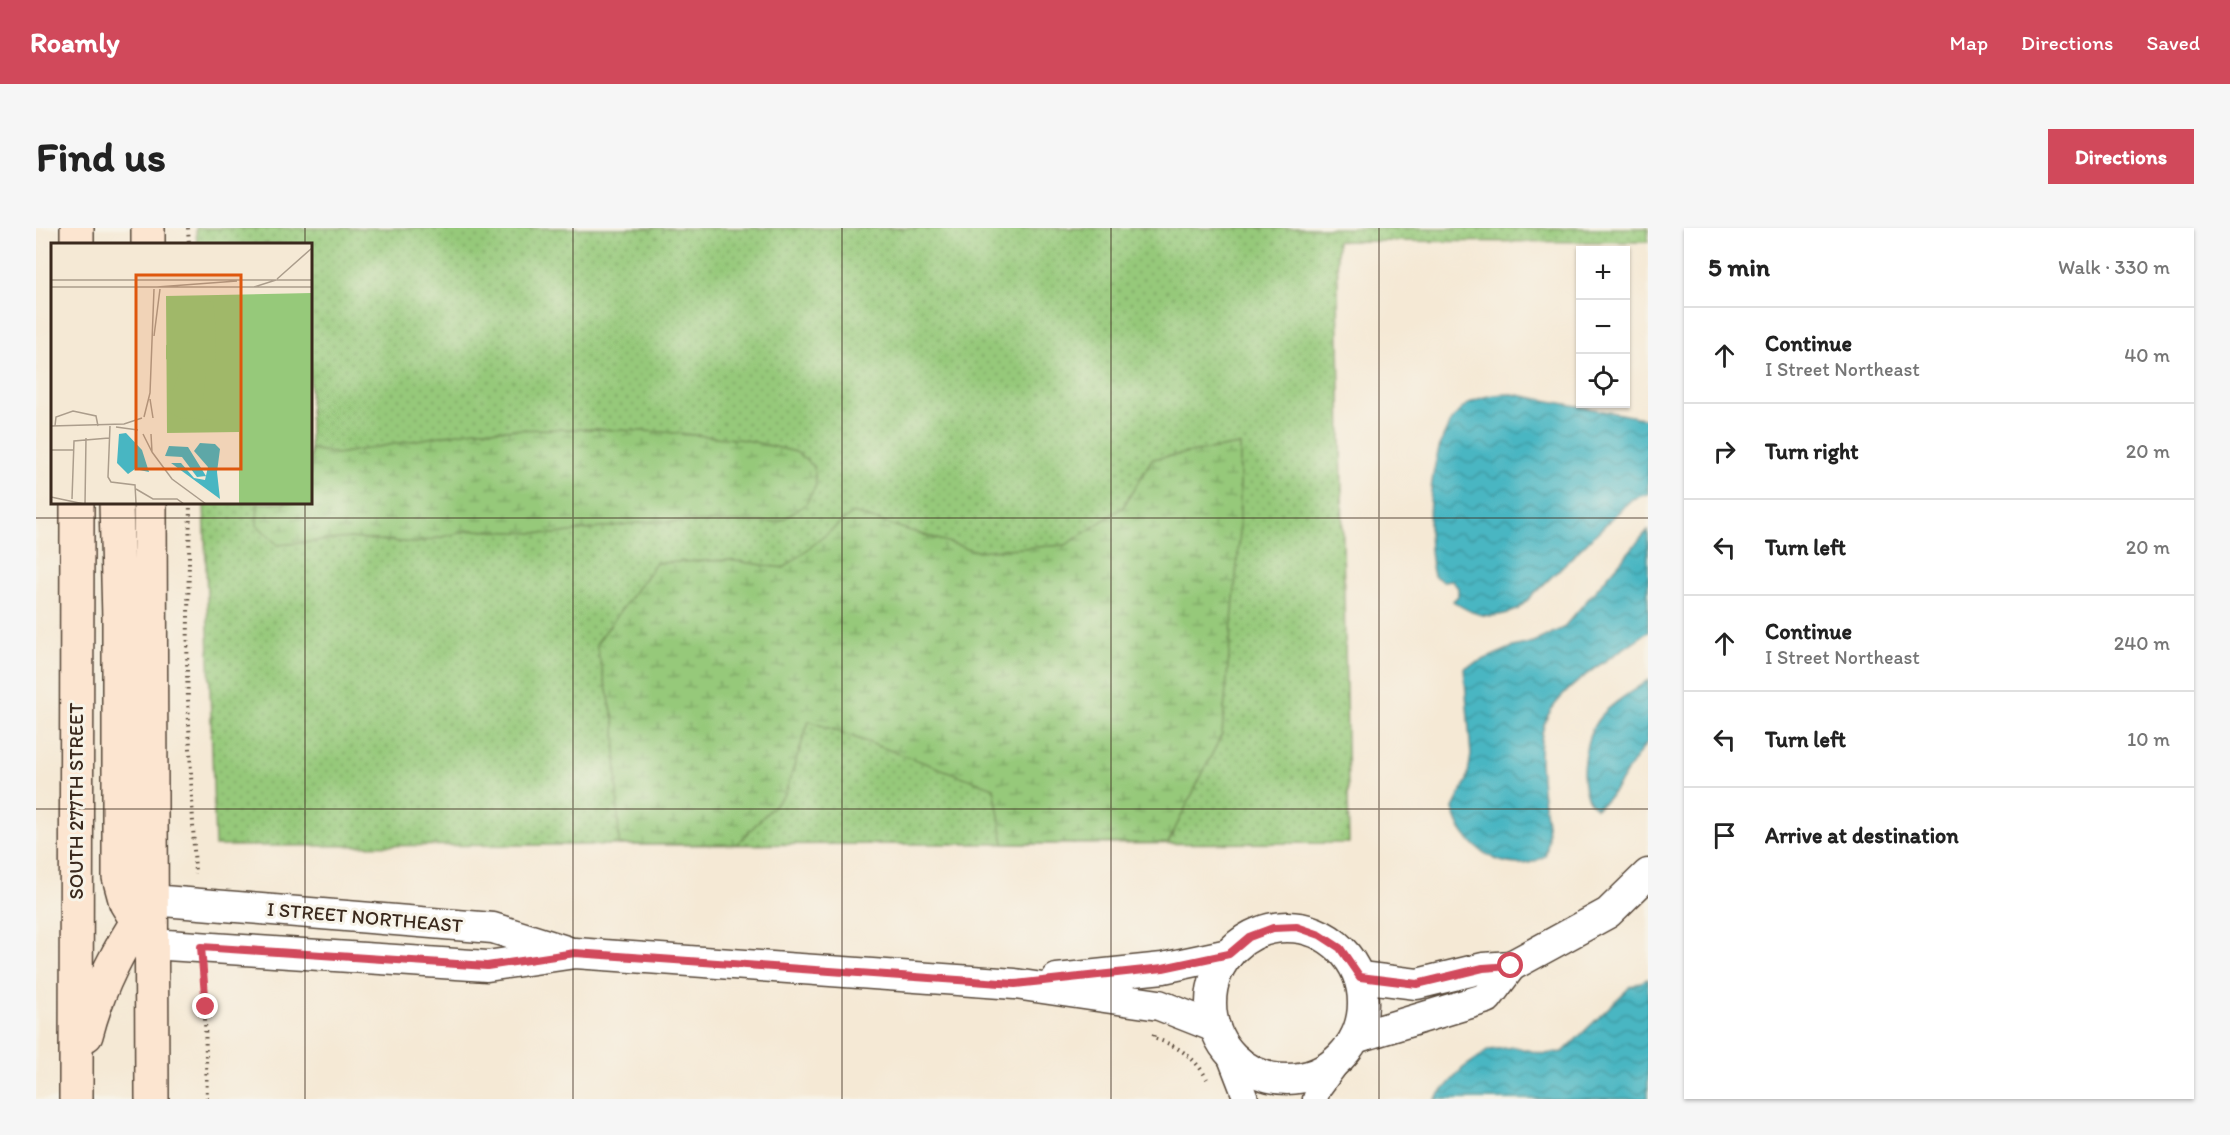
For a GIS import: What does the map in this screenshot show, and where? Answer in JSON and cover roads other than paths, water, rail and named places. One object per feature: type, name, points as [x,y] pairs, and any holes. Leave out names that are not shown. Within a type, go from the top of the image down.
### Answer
[{"type":"main road","name":"SOUTH 277TH STREET","points":[[76,1099],[77,504]]},
{"type":"main road","points":[[116,504],[119,620],[119,877],[126,903],[146,922]]},
{"type":"main road","points":[[150,504],[146,922],[152,1099]]},
{"type":"main road","points":[[76,1099],[83,1048],[96,999],[118,950],[146,922]]},
{"type":"street","points":[[1221,1039],[1246,1068],[1269,1078],[1295,1080],[1320,1073],[1348,1048],[1487,998],[1511,966],[1608,913],[1648,874]]},
{"type":"street","name":"I STREET NORTHEAST","points":[[146,922],[198,903],[493,928],[575,953]]},
{"type":"street","name":"I STREET NORTHEAST","points":[[146,922],[201,947],[487,966],[575,953],[1015,984],[1159,1005],[1221,1039]]},
{"type":"street","points":[[1246,1099],[1221,1039],[1211,1002],[1216,976],[1229,954],[1257,934],[1273,928],[1297,927],[1320,935],[1340,948],[1360,977],[1363,1015],[1348,1048],[1319,1088],[1315,1099]]},
{"type":"street","name":"I STREET NORTHEAST","points":[[1015,984],[1163,968],[1229,954]]},
{"type":"street","points":[[1360,977],[1417,984],[1483,968],[1511,966]]},
{"type":"water","points":[[1512,394],[1576,406],[1576,408],[1588,408],[1648,419],[1648,494],[1632,499],[1517,610],[1491,616],[1476,614],[1453,601],[1458,596],[1458,588],[1452,580],[1443,581],[1434,576],[1429,536],[1429,512],[1436,462],[1442,440],[1452,421],[1464,407],[1475,400],[1493,395]]},
{"type":"water","points":[[1648,530],[1648,632],[1573,685],[1560,698],[1544,725],[1540,757],[1548,831],[1545,856],[1531,862],[1516,864],[1488,855],[1465,835],[1457,822],[1453,808],[1467,780],[1471,755],[1464,668],[1513,647],[1534,642],[1563,628]]},
{"type":"water","points":[[1648,680],[1648,742],[1611,795],[1596,808],[1589,800],[1583,779],[1585,753],[1592,730],[1608,709]]},
{"type":"water","points":[[1648,979],[1648,1099],[1435,1099],[1463,1068],[1489,1050],[1514,1047],[1544,1054],[1563,1052],[1630,987]]}]
